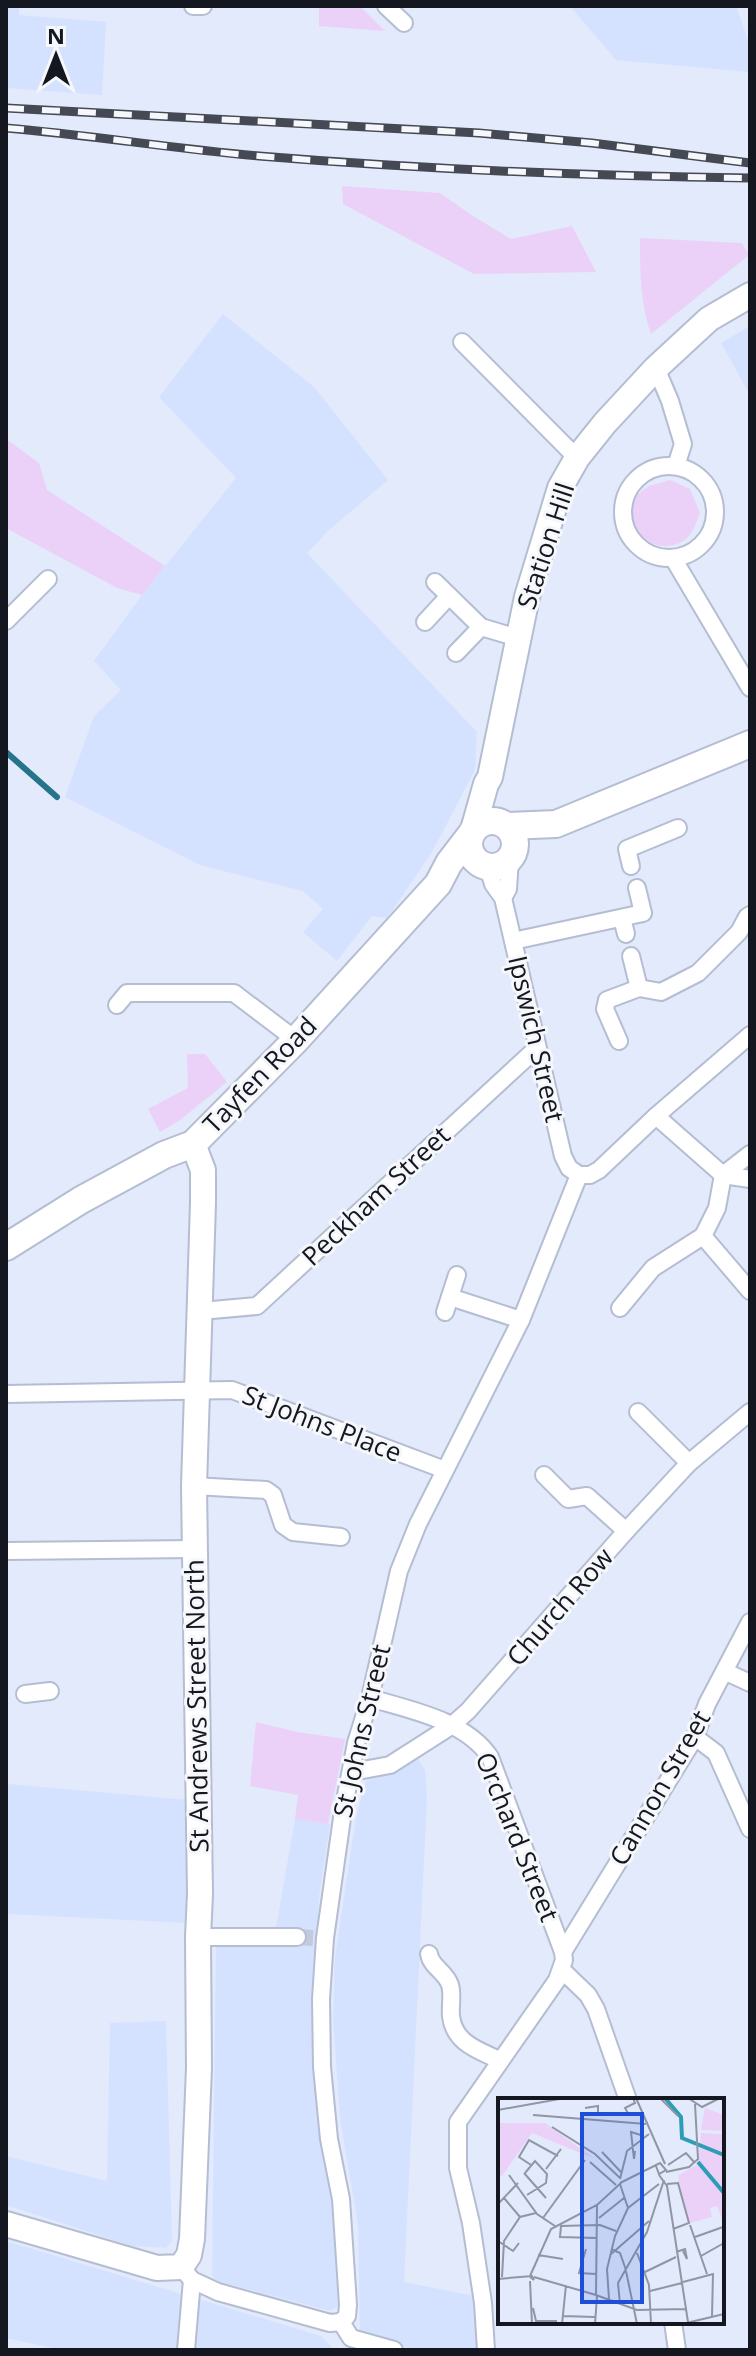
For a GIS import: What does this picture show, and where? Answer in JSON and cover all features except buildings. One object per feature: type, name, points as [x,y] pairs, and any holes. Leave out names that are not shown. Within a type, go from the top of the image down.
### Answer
[{"type":"main road","name":"Tayfen Road","points":[[505,825],[556,824],[750,744]]},
{"type":"main road","points":[[493,821],[505,825],[514,838],[499,862],[474,859],[470,852],[471,834],[485,822],[493,821]]},
{"type":"main road","name":"Tayfen Road","points":[[438,884],[499,862],[551,834],[556,824]]},
{"type":"main road","name":"Tayfen Road","points":[[6,1247],[81,1200],[164,1155],[193,1144],[296,1040],[438,884],[443,871],[471,834]]},
{"type":"street","points":[[193,6],[203,6]]},
{"type":"street","points":[[386,6],[404,23]]},
{"type":"street","name":"Station Hill","points":[[471,834],[490,777],[527,597],[560,488],[577,458],[605,423],[656,368],[709,319],[750,295]]},
{"type":"street","points":[[462,342],[577,458]]},
{"type":"street","points":[[656,368],[683,444],[676,466]]},
{"type":"street","points":[[665,465],[676,466],[698,475],[709,487],[716,516],[705,540],[693,551],[673,558],[657,556],[633,540],[626,526],[624,510],[627,492],[637,479],[650,470],[665,465]]},
{"type":"street","points":[[673,558],[750,688]]},
{"type":"street","points":[[6,621],[48,579]]},
{"type":"street","points":[[435,582],[481,627],[518,638]]},
{"type":"street","points":[[425,622],[449,596]]},
{"type":"street","points":[[456,653],[481,627]]},
{"type":"street","name":"Station Hill","points":[[490,777],[505,825]]},
{"type":"street","points":[[631,866],[627,849],[678,828]]},
{"type":"street","name":"Ipswich Street","points":[[499,862],[508,889],[503,898],[563,1156],[569,1168],[579,1175]]},
{"type":"street","points":[[513,941],[624,926],[643,913],[637,888]]},
{"type":"street","points":[[619,1041],[605,1009],[607,1000],[639,988],[661,992],[698,973],[739,932],[750,915]]},
{"type":"street","points":[[631,956],[639,988]]},
{"type":"street","points":[[117,1005],[127,993],[234,993],[296,1040]]},
{"type":"street","points":[[579,1175],[590,1175],[599,1170],[750,1035]]},
{"type":"street","name":"Peckham Street","points":[[201,1311],[257,1306],[537,1048]]},
{"type":"street","points":[[656,1116],[723,1175],[750,1179]]},
{"type":"street","name":"St Andrews Street North","points":[[187,2273],[192,2239],[199,2068],[200,1894],[194,1486],[204,1237],[203,1170],[193,1144]]},
{"type":"street","points":[[620,1308],[653,1268],[703,1236],[717,1208],[723,1175],[750,1154]]},
{"type":"street","name":"St Johns Street","points":[[341,2322],[347,2316],[348,2305],[341,2199],[329,2139],[322,2067],[320,1938],[356,1743],[370,1698],[399,1571],[418,1524],[521,1320],[579,1175]]},
{"type":"street","points":[[703,1236],[750,1291]]},
{"type":"street","points":[[457,1275],[447,1304],[521,1320]]},
{"type":"street","name":"St Johns Place","points":[[6,1394],[232,1390],[445,1470]]},
{"type":"street","points":[[638,1412],[689,1463]]},
{"type":"street","name":"Church Row","points":[[352,1772],[390,1765],[451,1726],[501,1676],[689,1463],[750,1412]]},
{"type":"street","points":[[544,1475],[568,1499],[587,1496],[626,1531]]},
{"type":"street","points":[[194,1486],[266,1490],[273,1495],[283,1525],[293,1532],[341,1537]]},
{"type":"street","points":[[6,1551],[194,1549]]},
{"type":"street","name":"Cannon Street","points":[[563,1952],[695,1737],[707,1704],[750,1622]]},
{"type":"street","points":[[726,1672],[750,1683]]},
{"type":"street","points":[[25,1694],[50,1691]]},
{"type":"street","name":"Orchard Street","points":[[370,1698],[422,1713],[451,1726],[483,1747],[490,1757],[563,1952]]},
{"type":"street","points":[[695,1737],[716,1753],[750,1829]]},
{"type":"street","points":[[198,1937],[297,1937]]},
{"type":"street","points":[[486,2350],[483,2303],[471,2223],[458,2168],[458,2122],[557,1980],[562,1970],[563,1952]]},
{"type":"street","points":[[429,1954],[430,1961],[445,1976],[450,1989],[445,2024],[472,2047],[499,2060]]},
{"type":"street","points":[[562,1970],[588,1995],[596,2009],[627,2098]]},
{"type":"street","points":[[450,1989],[468,1981]]},
{"type":"street","points":[[6,2224],[136,2263],[187,2273],[239,2298],[330,2323],[341,2322],[351,2344],[394,2350]]},
{"type":"street","points":[[186,2350],[187,2273]]},
{"type":"street","points":[[673,2324],[677,2350]]},
{"type":"shaded area","points":[[6,6],[19,6],[19,15],[106,22],[102,95],[6,88]]},
{"type":"shaded area","points":[[319,6],[360,6],[385,31],[319,26]]},
{"type":"shaded area","points":[[570,6],[736,6],[750,46],[750,72],[616,60]]},
{"type":"shaded area","points":[[342,186],[440,193],[511,239],[572,226],[596,272],[474,274],[343,204]]},
{"type":"shaded area","points":[[640,238],[742,243],[749,255],[651,334],[643,299]]},
{"type":"shaded area","points":[[223,314],[314,387],[388,480],[307,553],[477,732],[475,770],[432,852],[387,918],[372,916],[337,961],[303,932],[323,909],[303,891],[200,865],[65,797],[94,716],[121,690],[94,661],[142,595],[236,478],[159,397]]},
{"type":"shaded area","points":[[750,326],[750,395],[721,343]]},
{"type":"shaded area","points":[[6,439],[39,463],[47,490],[165,566],[142,595],[117,588],[6,528]]},
{"type":"shaded area","points":[[670,480],[690,489],[700,513],[689,536],[681,542],[663,546],[639,534],[634,526],[632,509],[634,497],[649,486]]},
{"type":"shaded area","points":[[187,1054],[205,1054],[227,1082],[160,1132],[148,1109],[188,1088]]},
{"type":"shaded area","points":[[256,1722],[345,1739],[328,1824],[295,1819],[298,1795],[250,1786]]},
{"type":"shaded area","points":[[416,1756],[425,1770],[427,1797],[404,2282],[475,2296],[478,2350],[418,2350],[360,2335],[358,2225],[340,2119],[333,2017],[335,1957],[356,1817],[366,1781]]},
{"type":"shaded area","points":[[8,1784],[188,1800],[188,1923],[7,1914]]},
{"type":"shaded area","points":[[295,1819],[330,1824],[319,1897],[314,1982],[316,2054],[330,2176],[338,2306],[331,2311],[217,2281],[212,2276],[216,1944],[273,1945]]},
{"type":"shaded area","points":[[166,2021],[172,2241],[166,2248],[132,2246],[6,2205],[6,2156],[107,2181],[110,2023]]},
{"type":"shaded area","points":[[6,2241],[321,2336],[335,2350],[62,2350],[6,2338]]},
{"type":"waterway","points":[[6,752],[57,797]]},
{"type":"tunnel","points":[[297,1937],[315,1938]]},
{"type":"railway","points":[[6,108],[479,133],[592,143],[750,163]]},
{"type":"railway","points":[[6,128],[320,161],[627,176],[750,178]]}]
